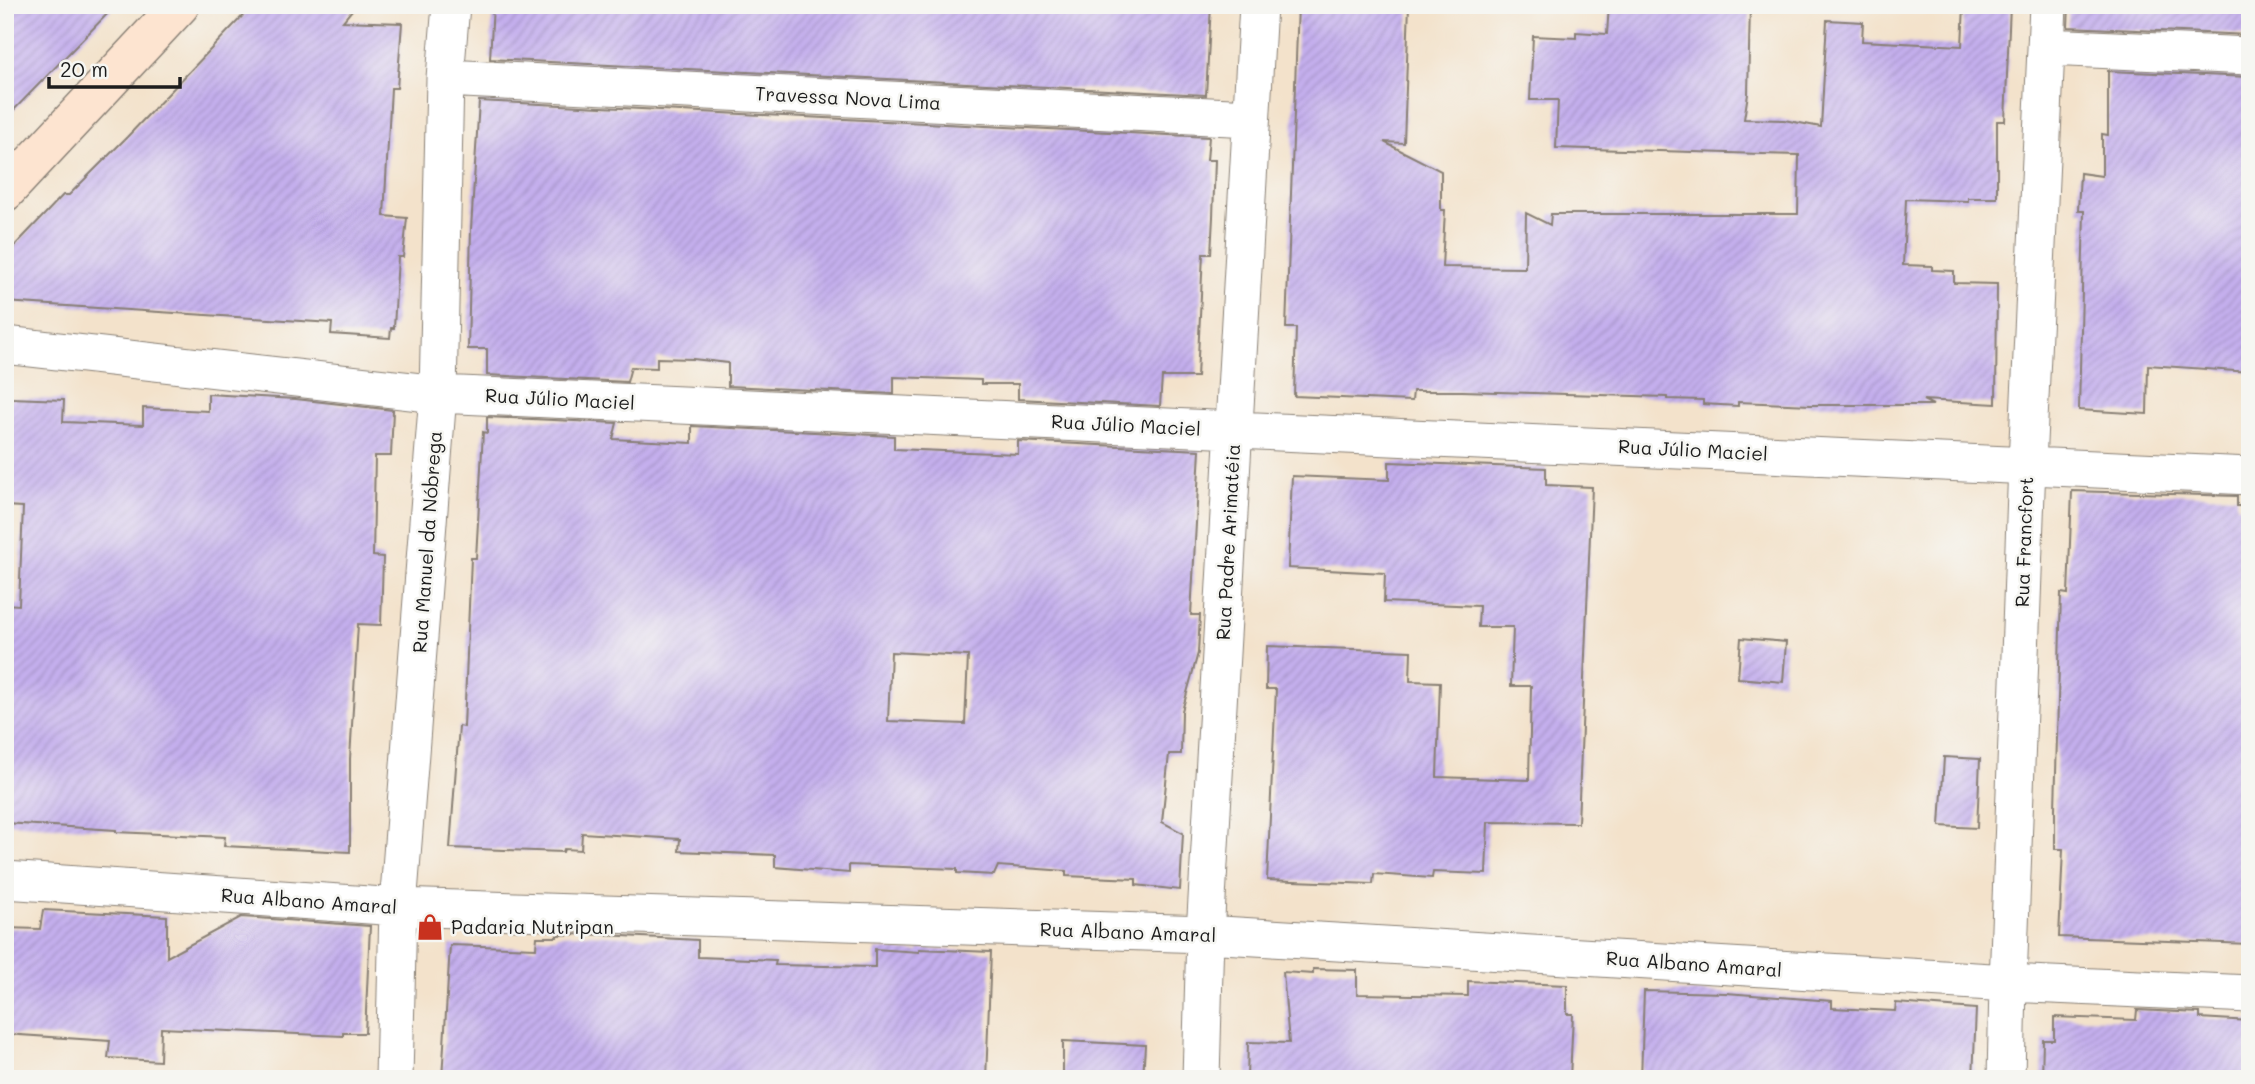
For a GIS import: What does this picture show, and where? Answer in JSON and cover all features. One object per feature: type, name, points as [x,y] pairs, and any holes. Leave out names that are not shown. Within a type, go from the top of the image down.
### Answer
[{"type":"main road","points":[[5,192],[180,5]]},
{"type":"street","name":"Rua Manuel da Nóbrega","points":[[394,1079],[398,907],[438,394],[445,78],[451,5]]},
{"type":"street","name":"Rua Padre Arimatéia","points":[[1201,1079],[1205,934],[1258,5]]},
{"type":"street","name":"Rua Francfort","points":[[2006,1079],[2027,464],[2048,5]]},
{"type":"street","points":[[2047,47],[2250,56]]},
{"type":"street","name":"Travessa Nova Lima","points":[[445,78],[1251,118]]},
{"type":"street","name":"Rua Júlio Maciel","points":[[5,345],[438,394],[2250,475]]},
{"type":"street","name":"Rua Albano Amaral","points":[[5,880],[398,907],[1205,934],[2008,983],[2250,994]]},
{"type":"green space","points":[[165,1073],[343,1079],[165,1079]]},
{"type":"building","points":[[5,5],[116,5],[5,119]]},
{"type":"building","points":[[253,5],[356,5],[343,21],[402,23],[397,88],[391,88],[384,216],[407,218],[403,257],[398,257],[394,328],[391,328],[390,338],[331,334],[332,323],[5,302],[5,256],[63,195],[69,195],[127,137]]},
{"type":"building","points":[[493,5],[1211,5],[1206,95],[490,59]]},
{"type":"building","points":[[1298,5],[1409,5],[1404,143],[1384,142],[1441,171],[1441,210],[1445,210],[1442,267],[1525,268],[1526,213],[1550,225],[1551,214],[1798,214],[1799,155],[1556,148],[1558,100],[1530,100],[1533,36],[1576,38],[1576,32],[1607,34],[1609,5],[1750,5],[1748,94],[1744,119],[1784,120],[1821,127],[1827,20],[1863,22],[1862,41],[1962,46],[1964,5],[2010,5],[2005,121],[1997,121],[1997,198],[1968,198],[1968,201],[1906,199],[1903,265],[1932,266],[1932,270],[1954,271],[1954,283],[1997,284],[1996,404],[1923,400],[1933,405],[1738,402],[1738,406],[1703,404],[1703,400],[1667,397],[1462,391],[1413,391],[1412,401],[1294,396],[1296,328],[1286,328]]},
{"type":"building","points":[[2069,5],[2250,5],[2250,35],[2068,27]]},
{"type":"building","points":[[2108,71],[2250,77],[2250,372],[2148,365],[2147,414],[2079,410],[2084,211],[2078,211],[2080,173],[2102,176],[2102,134],[2108,135]]},
{"type":"building","points":[[479,101],[1209,137],[1207,160],[1215,160],[1213,217],[1211,254],[1203,254],[1197,377],[1162,377],[1160,406],[1018,399],[1018,384],[981,384],[981,380],[894,377],[894,394],[728,386],[728,363],[693,359],[657,358],[657,368],[631,367],[627,382],[487,375],[487,349],[468,349],[471,229]]},
{"type":"building","points":[[208,394],[296,399],[393,410],[391,456],[375,456],[373,556],[383,557],[381,625],[358,624],[350,759],[350,852],[224,846],[225,837],[5,823],[5,604],[19,605],[23,507],[5,506],[5,401],[11,401],[11,398],[64,400],[63,422],[143,425],[143,408],[208,411]]},
{"type":"building","points":[[487,417],[617,423],[613,439],[692,443],[692,426],[894,436],[894,449],[1018,454],[1018,441],[1200,450],[1191,615],[1200,615],[1198,653],[1182,711],[1181,754],[1169,754],[1162,822],[1183,833],[1180,890],[1136,885],[1136,879],[1066,876],[1066,871],[998,866],[994,875],[957,873],[957,869],[849,865],[849,873],[775,867],[775,855],[679,851],[680,839],[582,833],[581,850],[564,849],[563,852],[450,848],[459,726],[464,727],[471,558],[476,558],[483,432],[487,433]],"holes":[[[891,652],[968,656],[965,724],[888,721]]]},
{"type":"building","points":[[1389,462],[1546,468],[1546,485],[1592,487],[1578,823],[1488,822],[1486,874],[1433,872],[1432,878],[1374,874],[1373,884],[1267,880],[1276,689],[1266,689],[1267,646],[1411,651],[1410,681],[1440,682],[1437,777],[1529,780],[1531,686],[1511,686],[1513,627],[1478,627],[1479,606],[1384,602],[1385,573],[1288,568],[1292,476],[1389,480]]},
{"type":"building","points":[[2072,491],[2237,496],[2237,506],[2250,506],[2250,944],[2059,937],[2063,849],[2055,849],[2055,809],[2061,593],[2068,594]]},
{"type":"building","points":[[1741,638],[1786,642],[1783,682],[1738,678]]},
{"type":"building","points":[[1944,757],[1980,759],[1977,828],[1940,826]]},
{"type":"building","points":[[43,910],[167,916],[167,957],[241,917],[370,926],[365,1033],[343,1033],[343,1036],[161,1028],[160,1061],[108,1058],[110,1041],[5,1034],[5,928],[40,929]]},
{"type":"building","points":[[585,934],[698,940],[698,957],[776,960],[775,965],[875,967],[875,949],[991,952],[986,1079],[442,1079],[450,945],[536,948],[537,937]]},
{"type":"building","points":[[1313,969],[1357,970],[1357,994],[1468,996],[1468,981],[1567,985],[1567,1014],[1573,1014],[1570,1079],[1247,1079],[1248,1042],[1289,1043],[1283,972],[1313,974]]},
{"type":"building","points":[[1644,991],[1726,993],[1832,1001],[1832,1008],[1895,1011],[1896,1003],[1976,1009],[1973,1079],[1641,1079]]},
{"type":"building","points":[[2137,1010],[2200,1013],[2200,1018],[2250,1021],[2250,1079],[2042,1079],[2043,1040],[2054,1040],[2054,1017],[2136,1020]]},
{"type":"building","points":[[1063,1041],[1145,1045],[1143,1079],[1063,1079]]},
{"type":"place","name":"Padaria Nutripan","points":[[430,927]]}]
